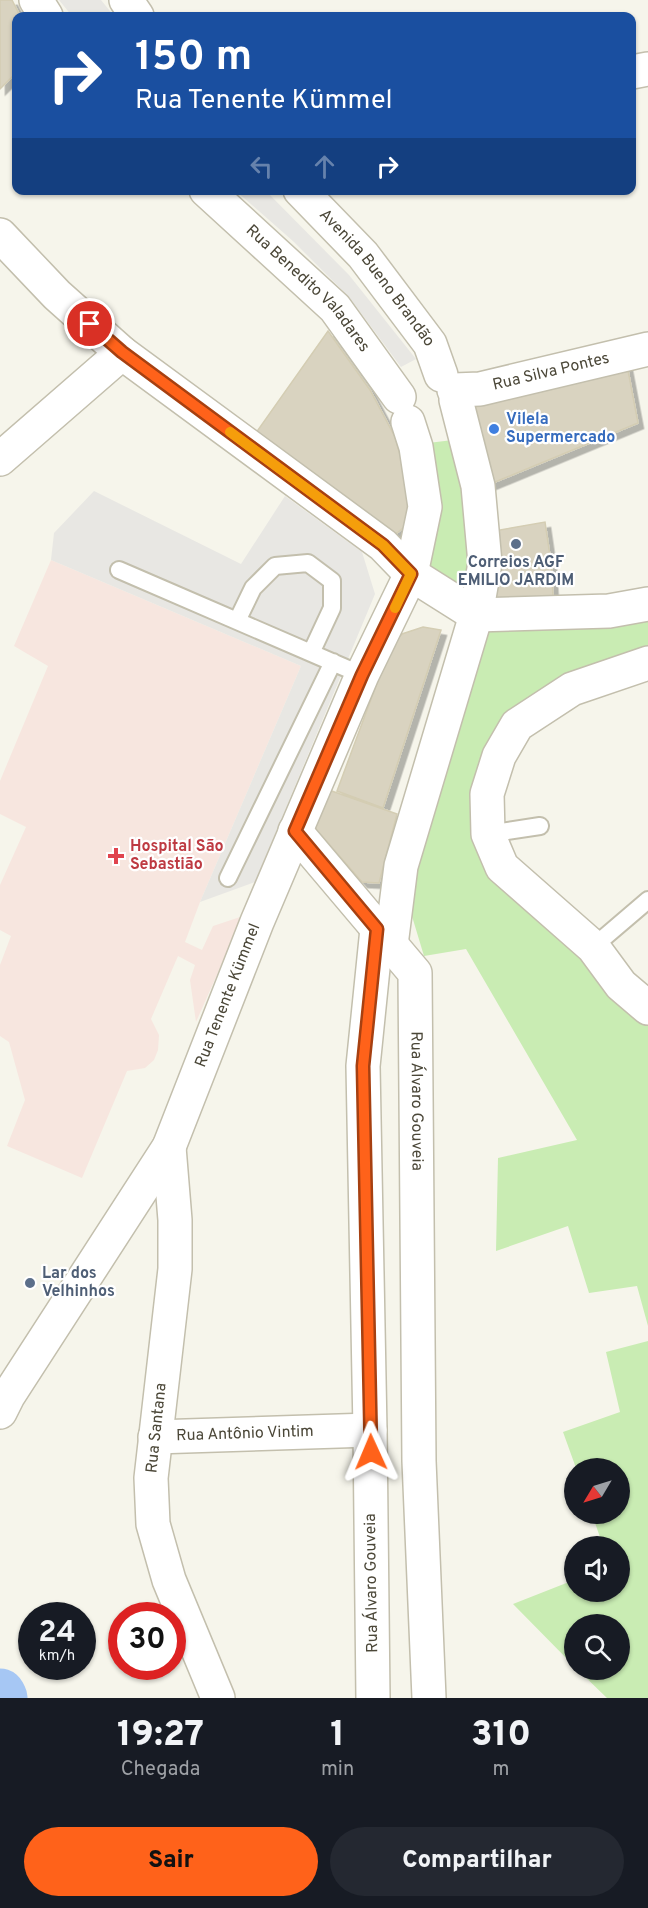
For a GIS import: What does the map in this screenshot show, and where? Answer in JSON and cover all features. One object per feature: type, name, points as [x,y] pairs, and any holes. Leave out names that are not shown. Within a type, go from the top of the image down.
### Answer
[{"type":"street","name":"Rua Benedito Valadares","points":[[211,195],[335,308],[403,410],[416,447],[425,507],[411,574]]},
{"type":"street","name":"Avenida Bueno Brandão","points":[[305,195],[363,255],[430,344],[450,388],[478,486],[485,563],[476,615]]},
{"type":"street","points":[[0,235],[57,295],[122,352],[383,545],[411,574],[476,615],[609,611],[648,604]]},
{"type":"street","name":"Rua Silva Pontes","points":[[450,388],[480,389],[648,349]]},
{"type":"street","points":[[0,459],[122,352]]},
{"type":"street","points":[[422,372],[450,388],[455,410],[443,425],[424,429],[416,427],[403,410],[401,388],[412,375],[422,372]]},
{"type":"street","name":"Rua Tenente Kümmel","points":[[3,1395],[169,1147],[218,1018],[295,831],[362,675],[411,574]]},
{"type":"street","name":"Rua Álvaro Gouveia","points":[[373,1698],[363,1066],[384,937],[401,866],[476,615]]},
{"type":"street","points":[[648,663],[572,689],[517,725],[499,756],[487,794],[488,834],[502,867],[593,947],[621,985],[648,1008]]},
{"type":"street","name":"Rua Álvaro Gouveia","points":[[295,831],[415,973],[419,1461],[429,1698]]},
{"type":"street","name":"Rua Santana","points":[[169,1147],[175,1220],[175,1269],[151,1478],[153,1524],[170,1580],[218,1698]]},
{"type":"street","name":"Rua Antônio Vintim","points":[[155,1437],[370,1430]]},
{"type":"lane","points":[[237,621],[253,588],[275,566],[308,563],[332,581],[332,608],[311,653]]},
{"type":"lane","points":[[119,570],[362,675]]},
{"type":"lane","points":[[228,878],[333,662]]},
{"type":"lane","points":[[488,834],[540,826]]},
{"type":"lane","points":[[593,947],[648,900]]},
{"type":"shaded area","points":[[59,0],[101,0],[111,12],[69,12]]},
{"type":"shaded area","points":[[241,195],[270,195],[349,275],[416,359],[401,367],[349,297],[294,242]]},
{"type":"shaded area","points":[[94,491],[241,564],[285,496],[362,552],[375,594],[255,882],[200,902],[301,666],[51,560],[54,533]]},
{"type":"shaded area","name":"Hospital São Sebastião","points":[[51,560],[301,666],[185,942],[202,950],[213,926],[243,916],[196,1022],[190,980],[195,965],[178,956],[151,1019],[159,1035],[158,1050],[154,1060],[145,1068],[127,1071],[82,1178],[7,1146],[25,1100],[9,1042],[0,1036],[0,965],[11,936],[0,930],[0,885],[26,827],[0,814],[0,781],[48,666],[14,646]]},
{"type":"green space","points":[[461,439],[473,606],[425,571],[420,444]]},
{"type":"green space","points":[[648,616],[648,661],[513,721],[480,832],[648,1020],[648,1326],[637,1286],[589,1293],[568,1226],[496,1251],[498,1158],[577,1140],[466,949],[424,956],[408,903],[480,624]]},
{"type":"green space","points":[[648,1341],[648,1698],[607,1698],[588,1680],[630,1680],[630,1614],[564,1614],[564,1656],[513,1604],[564,1584],[564,1602],[630,1602],[630,1536],[600,1536],[595,1524],[630,1524],[630,1458],[572,1458],[563,1432],[620,1412],[606,1352]]},
{"type":"building","points":[[0,0],[12,0],[18,12],[12,12],[12,77],[0,89]]},
{"type":"building","points":[[328,331],[370,390],[395,437],[409,486],[409,523],[397,533],[383,530],[253,437]]},
{"type":"building","points":[[626,360],[638,423],[483,487],[464,402]]},
{"type":"building","points":[[545,522],[551,563],[493,569],[488,532]]},
{"type":"building","points":[[551,563],[554,611],[482,609],[493,569]]},
{"type":"building","points":[[423,627],[441,630],[383,808],[337,791],[390,648],[402,634]]},
{"type":"building","points":[[326,789],[397,814],[379,883],[362,882],[309,821]]},
{"type":"waterway","points":[[0,1694],[2,1698]]},
{"type":"slow traffic","points":[[230,432],[383,545],[411,574],[395,608]]},
{"type":"place","name":"Vilela Supermercado","points":[[494,429]]},
{"type":"place","name":"Correios AGF EMILIO JARDIM","points":[[516,544]]},
{"type":"place","name":"Hospital São Sebastião","points":[[116,856]]},
{"type":"place","name":"Lar dos Velhinhos","points":[[30,1283]]},
{"type":"route","points":[[90,324],[122,352],[383,545],[411,574],[362,675],[295,831],[377,929],[363,1066],[371,1452]]}]
